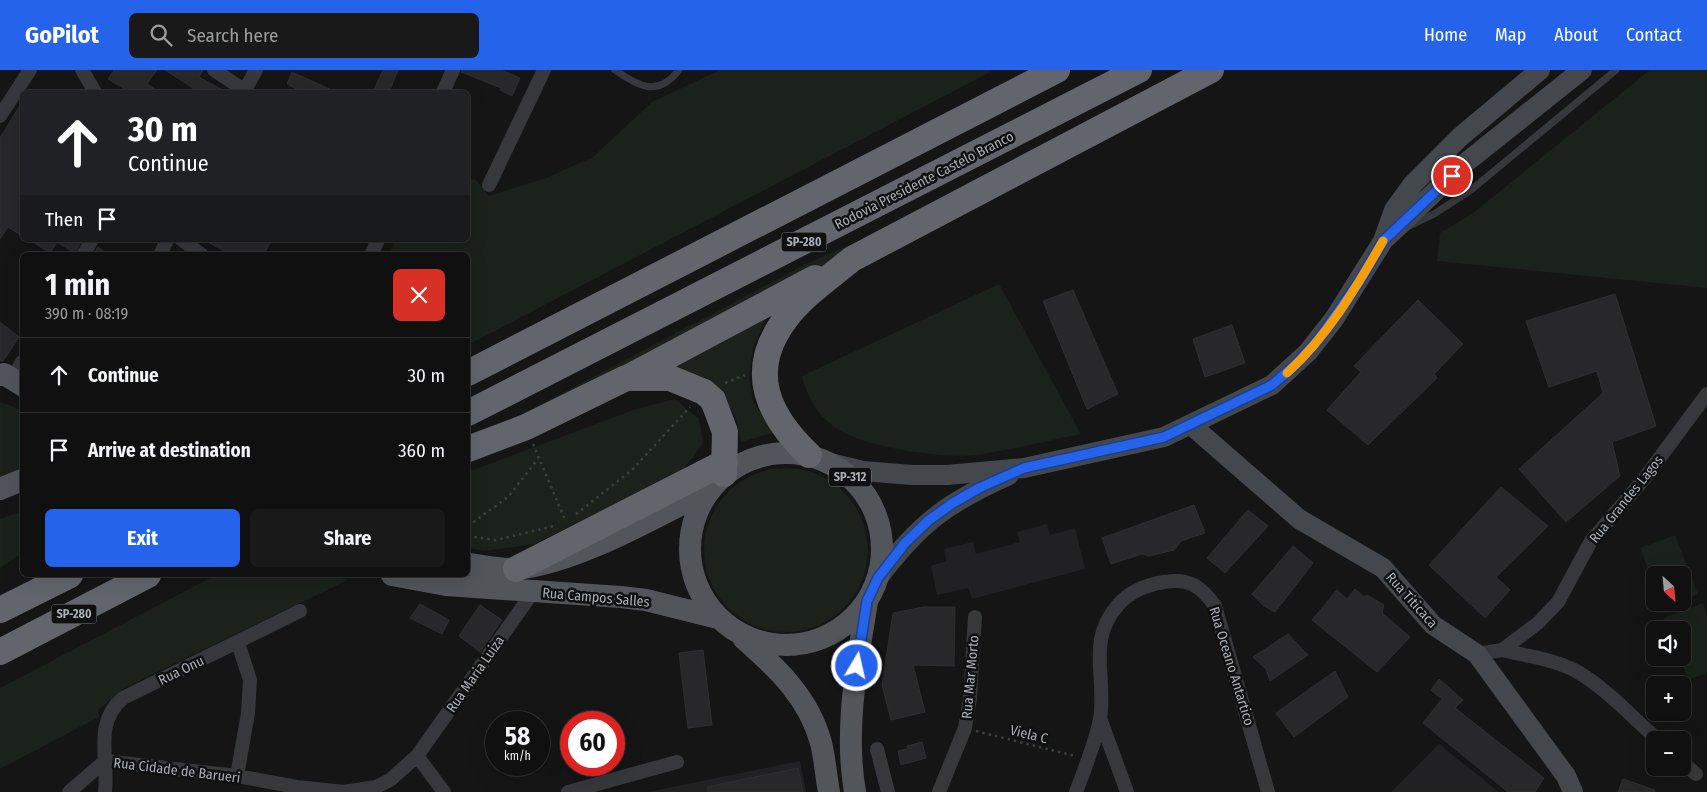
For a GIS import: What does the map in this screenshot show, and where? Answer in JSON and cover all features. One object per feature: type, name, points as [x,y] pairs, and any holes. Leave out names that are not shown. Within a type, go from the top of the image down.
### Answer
[{"type":"highway","name":"SP-280","points":[[470,372],[1057,70]]},
{"type":"highway","name":"Rodovia Presidente Castelo Branco","points":[[470,412],[1139,70]]},
{"type":"highway","points":[[470,448],[526,427],[626,378],[1211,70]]},
{"type":"highway","points":[[819,459],[789,436],[775,416],[766,390],[764,367],[771,343],[784,320],[806,296],[852,259]]},
{"type":"highway","points":[[508,572],[719,476],[725,432],[720,414],[713,400],[704,392],[670,378],[626,378]]},
{"type":"highway","name":"SP-280","points":[[0,610],[66,577]]},
{"type":"highway","name":"SP-280","points":[[0,652],[144,577]]},
{"type":"main road","points":[[819,459],[783,453],[757,457],[719,476],[692,524],[689,544],[690,564],[696,584],[705,602],[718,618],[782,672],[808,711],[820,741],[829,792]]},
{"type":"main road","name":"SP-312","points":[[819,459],[853,480],[871,503],[879,521],[882,540],[882,559],[878,578],[867,601],[857,666],[851,729],[855,792]]},
{"type":"main road","points":[[0,489],[20,481]]},
{"type":"main road","points":[[0,496],[20,489]]},
{"type":"main road","name":"Rua Campos Salles","points":[[403,577],[446,585],[476,576],[508,572]]},
{"type":"main road","name":"Rua Campos Salles","points":[[476,576],[533,592],[630,598],[718,618]]},
{"type":"main road","points":[[736,632],[771,644],[790,645],[808,643],[842,628],[867,601]]},
{"type":"street","points":[[0,116],[30,70]]},
{"type":"street","points":[[82,70],[94,90]]},
{"type":"street","points":[[214,70],[242,90]]},
{"type":"street","points":[[246,90],[256,70]]},
{"type":"street","points":[[445,90],[454,70]]},
{"type":"street","points":[[489,185],[544,70]]},
{"type":"street","points":[[1387,237],[1388,224],[1401,198],[1436,159],[1540,70]]},
{"type":"street","points":[[819,459],[863,471],[912,475],[947,475],[1024,468],[1164,437],[1272,385],[1294,366],[1334,319],[1387,237],[1464,164],[1582,70]]},
{"type":"street","points":[[185,242],[198,252]]},
{"type":"street","name":"Rua Grandes Lagos","points":[[1477,654],[1502,650],[1538,623],[1558,602],[1591,542],[1644,479],[1707,394]]},
{"type":"street","name":"Rua Titicaca","points":[[1191,425],[1298,519],[1383,568],[1433,626],[1477,654],[1566,776],[1573,792]]},
{"type":"street","points":[[878,578],[905,543],[929,520],[979,488],[1024,468]]},
{"type":"street","name":"Rua Oceano Antartico","points":[[1076,792],[1088,760],[1100,718],[1100,637],[1109,615],[1127,594],[1150,584],[1173,581],[1192,582],[1205,592],[1215,606],[1262,765]]},
{"type":"street","name":"Rua Maria Luiza","points":[[418,756],[533,592]]},
{"type":"street","name":"Rua Onu","points":[[106,792],[107,779],[103,737],[108,716],[114,705],[123,698],[300,611]]},
{"type":"street","name":"Rua Mar Morto","points":[[939,792],[965,728],[970,698],[975,617]]},
{"type":"street","points":[[237,776],[248,713],[250,680],[238,643]]},
{"type":"street","points":[[1502,650],[1562,665],[1576,672],[1600,688],[1648,731]]},
{"type":"street","points":[[1100,718],[1127,792]]},
{"type":"street","points":[[877,749],[888,792]]},
{"type":"street","points":[[418,756],[444,792]]},
{"type":"street","name":"Rua Cidade de Barueri","points":[[105,761],[237,776],[296,790],[344,792],[376,787],[404,769],[418,756]]},
{"type":"street","points":[[69,792],[105,761]]},
{"type":"street","points":[[568,792],[677,762]]},
{"type":"street","points":[[1262,765],[1268,792]]},
{"type":"street","points":[[1262,765],[1279,792]]},
{"type":"street","points":[[1691,770],[1696,774]]},
{"type":"lane","points":[[615,70],[628,79],[648,87],[660,86],[672,79],[679,70]]},
{"type":"lane","points":[[1387,237],[1428,218],[1471,190],[1616,70]]},
{"type":"path","points":[[470,536],[496,540],[566,522],[632,470],[704,392],[764,367]]},
{"type":"path","points":[[526,427],[566,522]]},
{"type":"path","points":[[470,525],[508,497],[538,459]]},
{"type":"path","name":"Viela C","points":[[965,728],[1088,760]]},
{"type":"shaded area","points":[[720,70],[994,70],[470,344],[470,252],[390,252],[394,242],[470,242],[470,178],[476,180],[489,196],[546,178],[593,157],[652,102]]},
{"type":"shaded area","points":[[1650,70],[1707,70],[1707,288],[1437,261],[1440,233],[1473,213]]},
{"type":"shaded area","points":[[909,219],[789,294],[765,321],[753,348],[749,376],[753,401],[773,433],[741,442],[736,418],[723,395],[679,368],[525,413],[806,264]]},
{"type":"shaded area","points":[[999,284],[1081,434],[976,455],[961,456],[923,453],[881,445],[845,433],[827,421],[813,404],[802,376]]},
{"type":"shaded area","points":[[675,399],[699,419],[703,443],[683,470],[535,544],[484,551],[470,548],[470,471],[636,409]]},
{"type":"shaded area","points":[[0,402],[20,409],[20,475],[0,481]]},
{"type":"shaded area","points":[[794,468],[810,471],[825,478],[838,486],[850,498],[865,526],[868,550],[867,566],[862,581],[850,602],[838,614],[810,629],[778,632],[762,629],[747,622],[734,614],[722,602],[707,574],[704,542],[707,526],[714,511],[722,498],[734,486],[762,471]]},
{"type":"shaded area","points":[[20,512],[20,554],[0,568],[0,519]]},
{"type":"shaded area","points":[[1047,524],[1050,535],[1075,528],[1085,569],[972,599],[968,588],[937,595],[931,566],[946,561],[944,549],[973,542],[976,554],[1020,542],[1017,532]]},
{"type":"shaded area","points":[[1675,535],[1687,566],[1647,566],[1640,548]]},
{"type":"shaded area","points":[[1691,576],[1698,594],[1691,597]]},
{"type":"shaded area","points":[[212,577],[338,577],[348,580],[124,688],[98,710],[99,717],[0,769],[0,688]]},
{"type":"shaded area","points":[[1703,603],[1707,613],[1707,673],[1691,679],[1691,676],[1687,676],[1683,666],[1691,666],[1691,621],[1665,621],[1664,618],[1682,611],[1691,611],[1691,608]]},
{"type":"shaded area","points":[[1439,744],[1499,792],[1391,792]]},
{"type":"shaded area","points":[[800,761],[806,792],[648,792]]},
{"type":"building","points":[[114,70],[157,70],[147,84],[156,90],[127,90],[108,79]]},
{"type":"building","points":[[165,70],[203,70],[199,77],[222,90],[192,90],[193,88]]},
{"type":"building","points":[[383,70],[398,70],[390,90],[374,90]]},
{"type":"building","points":[[462,70],[501,70],[520,78],[512,96],[500,90],[501,88],[461,72]]},
{"type":"building","points":[[292,72],[332,90],[299,90],[287,84]]},
{"type":"building","points":[[20,105],[20,235],[8,227],[0,239],[0,138]]},
{"type":"building","points":[[33,242],[57,242],[51,252]]},
{"type":"building","points":[[57,242],[81,242],[76,252]]},
{"type":"building","points":[[208,242],[271,242],[265,252],[226,252]]},
{"type":"building","points":[[98,247],[105,252],[95,252]]},
{"type":"building","points":[[1073,290],[1118,394],[1087,409],[1043,301]]},
{"type":"building","points":[[1615,294],[1656,426],[1612,442],[1620,476],[1566,522],[1519,469],[1603,393],[1597,371],[1549,387],[1526,321]]},
{"type":"building","points":[[1418,300],[1463,344],[1434,374],[1437,378],[1368,445],[1327,410],[1361,372],[1354,366]]},
{"type":"building","points":[[0,322],[19,337],[3,361],[0,361]]},
{"type":"building","points":[[1232,325],[1245,363],[1205,377],[1193,339]]},
{"type":"building","points":[[1501,487],[1548,526],[1496,577],[1510,590],[1485,618],[1429,565]]},
{"type":"building","points":[[1194,505],[1205,533],[1181,541],[1174,550],[1149,556],[1142,554],[1111,564],[1102,538]]},
{"type":"building","points":[[1248,510],[1268,526],[1225,573],[1207,558]]},
{"type":"building","points":[[1293,546],[1313,563],[1275,612],[1264,606],[1252,594]]},
{"type":"building","points":[[1355,589],[1364,597],[1367,595],[1384,605],[1382,613],[1410,637],[1377,672],[1312,620],[1337,590],[1347,599]]},
{"type":"building","points":[[420,604],[449,620],[442,634],[410,618]]},
{"type":"building","points":[[480,605],[502,620],[480,652],[459,636]]},
{"type":"building","points":[[924,607],[955,607],[954,666],[913,665],[925,712],[891,720],[882,685],[893,613]]},
{"type":"building","points":[[1288,634],[1308,655],[1270,681],[1266,669],[1253,657]]},
{"type":"building","points":[[703,650],[712,725],[688,728],[679,653]]},
{"type":"building","points":[[1335,671],[1348,697],[1294,737],[1276,713]]},
{"type":"building","points":[[1439,679],[1463,700],[1455,708],[1544,778],[1535,792],[1508,792],[1423,723],[1442,699],[1431,690]]},
{"type":"building","points":[[922,742],[926,758],[901,765],[898,751],[908,749],[907,746]]},
{"type":"building","points":[[798,768],[803,792],[708,792],[707,787]]},
{"type":"building","points":[[1623,779],[1655,790],[1655,792],[1618,792]]},
{"type":"slow traffic","points":[[1287,373],[1308,352],[1334,319],[1383,241]]},
{"type":"route","points":[[857,666],[867,601],[878,578],[905,543],[929,520],[979,488],[1024,468],[1164,437],[1272,385],[1285,375],[1318,340],[1359,282],[1383,241],[1452,176]]}]
